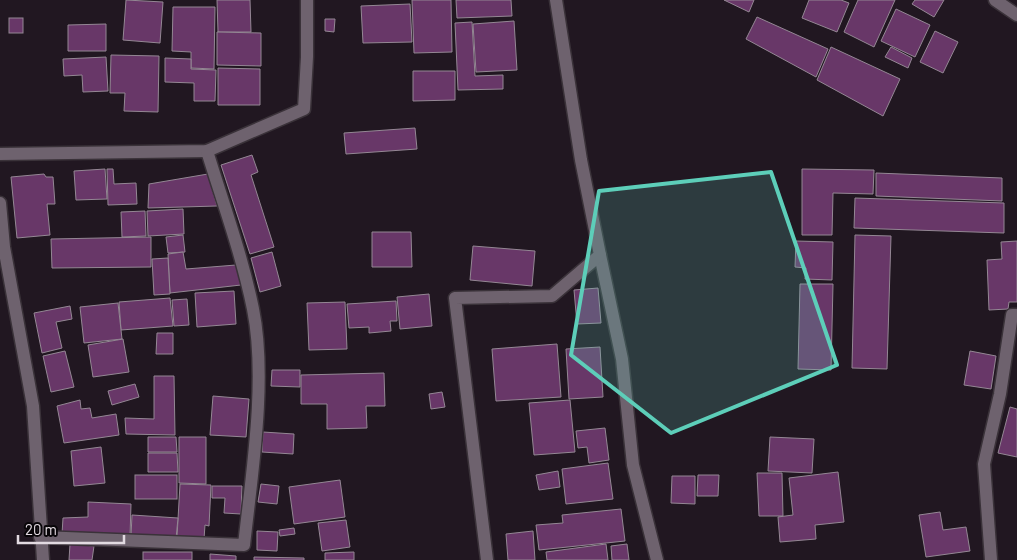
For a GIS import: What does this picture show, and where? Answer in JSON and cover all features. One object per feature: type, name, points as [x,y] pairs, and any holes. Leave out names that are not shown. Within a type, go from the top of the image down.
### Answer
[{"type":"street","points":[[0,154],[207,151],[304,110],[307,57],[307,0]]},
{"type":"street","points":[[556,0],[581,160],[622,359],[633,465],[657,560]]},
{"type":"street","points":[[995,0],[1017,15]]},
{"type":"street","points":[[40,537],[244,544],[253,462],[258,357],[253,310],[207,151]]},
{"type":"street","points":[[0,203],[4,248],[33,406],[42,560]]},
{"type":"street","points":[[487,560],[455,298],[552,296],[600,255]]},
{"type":"street","points":[[991,560],[984,464],[1000,394],[1012,315],[1017,315]]},
{"type":"highlighted area","points":[[771,172],[837,365],[671,433],[571,355],[599,191]]},
{"type":"building","points":[[126,0],[163,2],[160,43],[123,40]]},
{"type":"building","points":[[217,0],[250,0],[251,32],[218,32]]},
{"type":"building","points":[[412,0],[451,0],[452,52],[414,53]]},
{"type":"building","points":[[456,0],[511,0],[512,16],[457,18]]},
{"type":"building","points":[[724,0],[754,0],[749,12]]},
{"type":"building","points":[[809,0],[841,0],[849,3],[837,32],[802,18]]},
{"type":"building","points":[[858,0],[895,0],[874,47],[844,32]]},
{"type":"building","points":[[915,0],[944,0],[934,17],[912,4]]},
{"type":"building","points":[[410,4],[412,42],[363,43],[361,6]]},
{"type":"building","points":[[173,7],[215,7],[214,69],[191,68],[191,52],[172,51]]},
{"type":"building","points":[[896,9],[930,25],[915,57],[881,41]]},
{"type":"building","points":[[757,17],[828,49],[816,77],[746,39]]},
{"type":"building","points":[[9,18],[23,18],[23,33],[9,33]]},
{"type":"building","points":[[325,19],[335,19],[334,32],[325,31]]},
{"type":"building","points":[[514,21],[517,70],[476,72],[473,24]]},
{"type":"building","points":[[472,22],[475,76],[503,75],[503,89],[458,90],[455,23]]},
{"type":"building","points":[[106,24],[106,51],[68,51],[68,25]]},
{"type":"building","points":[[935,31],[958,42],[943,73],[920,62]]},
{"type":"building","points":[[217,32],[261,33],[261,66],[217,65]]},
{"type":"building","points":[[831,47],[900,79],[883,116],[817,80]]},
{"type":"building","points":[[891,47],[912,58],[908,68],[885,57]]},
{"type":"building","points":[[111,55],[159,56],[158,112],[124,111],[125,93],[110,93]]},
{"type":"building","points":[[106,57],[108,91],[83,92],[82,75],[64,76],[63,59]]},
{"type":"building","points":[[165,58],[191,59],[191,69],[216,70],[215,101],[194,101],[194,83],[165,82]]},
{"type":"building","points":[[218,68],[260,69],[260,105],[218,105]]},
{"type":"building","points":[[413,71],[455,71],[455,100],[413,101]]},
{"type":"building","points":[[415,128],[417,149],[346,154],[344,133]]},
{"type":"building","points":[[252,155],[258,172],[251,175],[274,247],[250,254],[221,165]]},
{"type":"building","points":[[105,169],[107,199],[76,200],[74,171]]},
{"type":"building","points":[[107,169],[113,169],[114,184],[136,183],[137,204],[108,205]]},
{"type":"building","points":[[802,169],[874,170],[873,194],[833,193],[832,235],[802,235]]},
{"type":"building","points":[[876,173],[1002,178],[1002,201],[876,196]]},
{"type":"building","points":[[44,174],[46,177],[53,177],[55,204],[47,204],[50,235],[17,238],[11,177]]},
{"type":"building","points":[[208,174],[217,206],[148,208],[149,184]]},
{"type":"building","points":[[855,198],[1004,203],[1004,233],[854,228]]},
{"type":"building","points":[[183,209],[184,234],[148,236],[147,211]]},
{"type":"building","points":[[145,211],[146,236],[122,237],[121,212]]},
{"type":"building","points":[[372,232],[411,232],[412,267],[372,267]]},
{"type":"building","points":[[183,235],[185,252],[168,253],[166,237]]},
{"type":"building","points":[[855,235],[891,236],[887,369],[852,368]]},
{"type":"building","points":[[151,237],[151,267],[52,268],[51,239]]},
{"type":"building","points":[[796,241],[833,242],[832,280],[805,279],[806,268],[795,267]]},
{"type":"building","points":[[1017,241],[1017,302],[1009,302],[1008,309],[989,310],[987,260],[1002,259],[1001,242]]},
{"type":"building","points":[[473,246],[535,251],[532,286],[470,280]]},
{"type":"building","points":[[183,252],[186,269],[236,265],[241,285],[170,293],[168,254]]},
{"type":"building","points":[[272,252],[281,286],[260,292],[251,258]]},
{"type":"building","points":[[168,258],[170,294],[154,295],[152,259]]},
{"type":"building","points":[[800,284],[833,284],[831,370],[798,369]]},
{"type":"building","points":[[598,288],[601,323],[577,324],[574,290]]},
{"type":"building","points":[[234,291],[236,324],[197,327],[195,293]]},
{"type":"building","points":[[429,294],[432,326],[400,329],[397,297]]},
{"type":"building","points":[[170,298],[173,326],[121,330],[119,302]]},
{"type":"building","points":[[187,299],[189,325],[174,326],[172,300]]},
{"type":"building","points":[[396,301],[397,321],[390,321],[391,331],[369,333],[369,327],[349,328],[347,304]]},
{"type":"building","points":[[345,302],[347,349],[309,350],[307,303]]},
{"type":"building","points":[[118,303],[122,339],[84,343],[80,307]]},
{"type":"building","points":[[70,306],[72,319],[56,322],[62,348],[42,353],[34,313]]},
{"type":"building","points":[[157,333],[173,333],[173,354],[156,354]]},
{"type":"building","points":[[123,339],[129,372],[93,377],[88,345]]},
{"type":"building","points":[[557,344],[561,397],[496,401],[492,349]]},
{"type":"building","points":[[600,347],[603,397],[569,399],[566,349]]},
{"type":"building","points":[[65,351],[74,387],[51,392],[43,356]]},
{"type":"building","points":[[970,351],[996,356],[991,389],[964,385]]},
{"type":"building","points":[[272,370],[300,370],[300,387],[271,386]]},
{"type":"building","points":[[384,373],[385,406],[366,406],[367,428],[327,429],[327,404],[301,404],[301,375]]},
{"type":"building","points":[[154,376],[174,376],[175,435],[126,434],[125,418],[154,419]]},
{"type":"building","points":[[135,384],[139,397],[112,405],[108,391]]},
{"type":"building","points":[[442,392],[445,407],[431,409],[429,394]]},
{"type":"building","points":[[213,396],[249,399],[246,437],[210,435]]},
{"type":"building","points":[[80,400],[81,409],[90,408],[92,418],[116,414],[119,435],[64,443],[57,406]]},
{"type":"building","points":[[570,400],[575,452],[534,455],[529,403]]},
{"type":"building","points":[[1010,407],[1017,409],[1017,457],[998,453]]},
{"type":"building","points":[[605,428],[609,460],[589,463],[587,447],[578,448],[576,431]]},
{"type":"building","points":[[263,432],[294,434],[293,454],[262,452]]},
{"type":"building","points":[[148,437],[176,437],[177,452],[148,452]]},
{"type":"building","points":[[179,437],[206,437],[206,484],[179,483]]},
{"type":"building","points":[[770,437],[814,439],[812,473],[768,471]]},
{"type":"building","points":[[101,447],[105,483],[74,486],[71,451]]},
{"type":"building","points":[[148,453],[177,453],[178,472],[148,472]]},
{"type":"building","points":[[608,463],[613,499],[566,504],[562,469]]},
{"type":"building","points":[[558,471],[560,487],[539,490],[536,475]]},
{"type":"building","points":[[838,472],[844,522],[815,525],[816,539],[780,542],[778,517],[793,515],[789,478]]},
{"type":"building","points":[[757,473],[782,473],[783,516],[759,516]]},
{"type":"building","points":[[135,475],[177,475],[177,499],[135,499]]},
{"type":"building","points":[[698,475],[719,475],[718,496],[697,496]]},
{"type":"building","points":[[672,476],[695,476],[695,504],[671,503]]},
{"type":"building","points":[[340,480],[345,517],[294,524],[289,487]]},
{"type":"building","points":[[180,484],[211,485],[209,526],[205,525],[204,539],[177,537]]},
{"type":"building","points":[[261,484],[279,486],[277,504],[258,502]]},
{"type":"building","points":[[212,486],[242,486],[241,514],[224,513],[225,498],[212,498]]},
{"type":"building","points":[[88,502],[131,504],[130,537],[62,534],[63,518],[88,517]]},
{"type":"building","points":[[621,509],[625,541],[539,550],[536,525],[563,523],[562,515]]},
{"type":"building","points":[[940,512],[943,530],[966,527],[970,551],[926,557],[919,515]]},
{"type":"building","points":[[132,515],[178,518],[176,539],[131,536]]},
{"type":"building","points":[[346,520],[350,547],[322,551],[318,523]]},
{"type":"building","points":[[294,528],[295,534],[280,536],[279,530]]},
{"type":"building","points":[[257,531],[278,532],[277,551],[257,550]]},
{"type":"building","points":[[533,531],[535,560],[508,560],[506,534]]},
{"type":"building","points":[[70,544],[94,546],[92,560],[69,560]]},
{"type":"building","points":[[606,544],[608,560],[547,560],[546,552]]},
{"type":"building","points":[[627,544],[629,560],[612,560],[611,546]]},
{"type":"building","points":[[143,552],[192,552],[192,560],[143,560]]},
{"type":"building","points":[[354,552],[354,560],[325,560],[325,553]]},
{"type":"building","points":[[210,554],[236,556],[236,560],[210,560]]},
{"type":"building","points":[[254,557],[304,558],[304,560],[254,560]]}]
